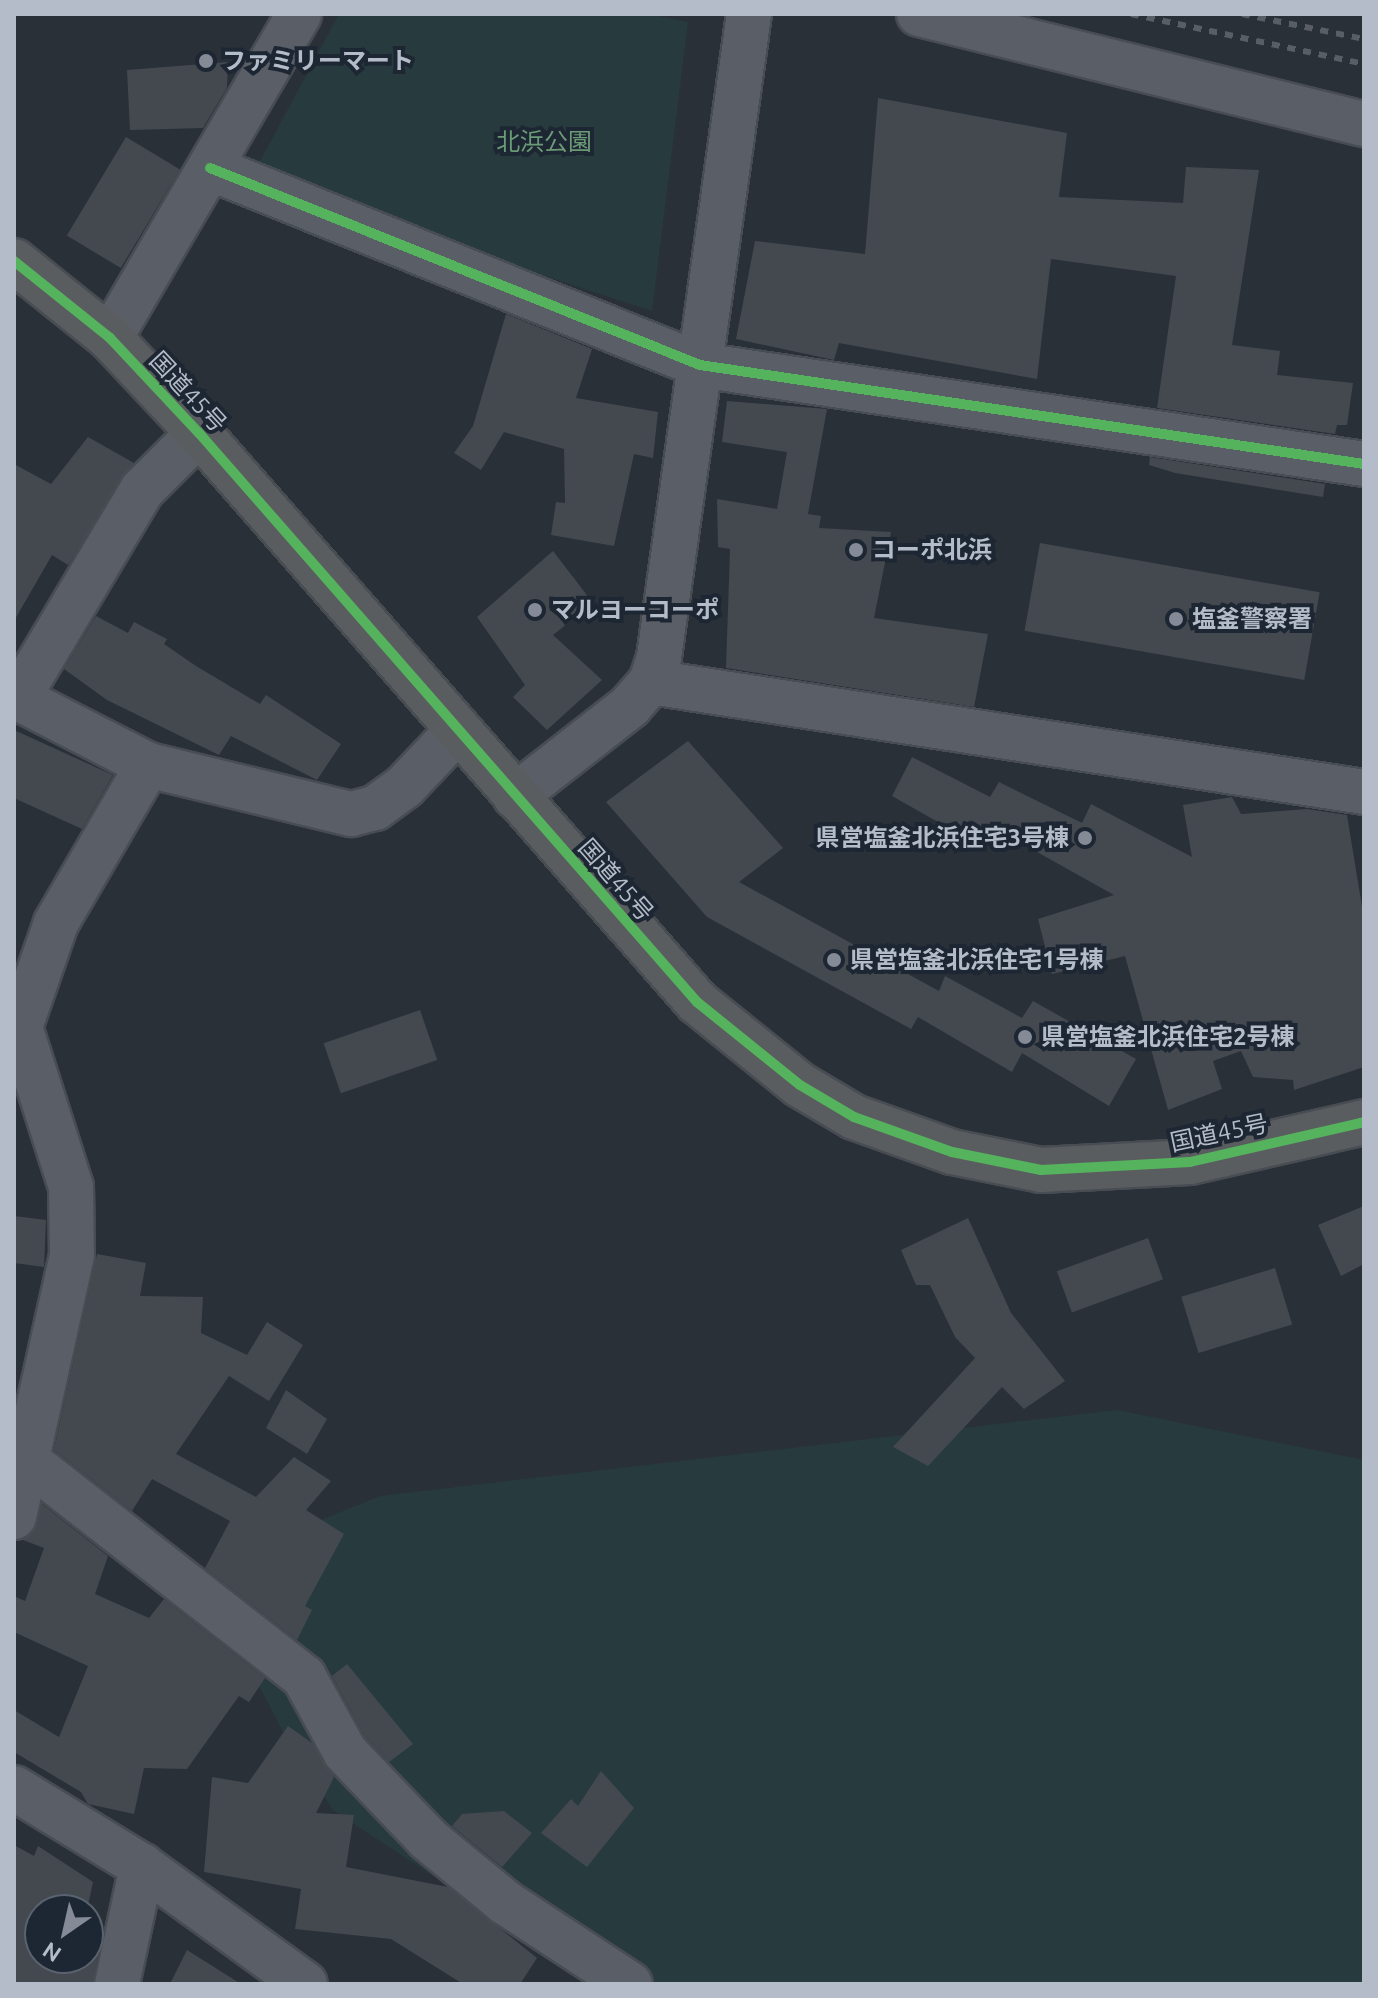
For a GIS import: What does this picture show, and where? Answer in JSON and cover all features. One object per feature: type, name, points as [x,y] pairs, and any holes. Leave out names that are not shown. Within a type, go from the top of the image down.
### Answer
[{"type":"highway","name":"国道45号","points":[[14,261],[110,338],[199,433],[697,1002],[741,1042],[854,1117],[952,1152],[1041,1170],[1113,1171],[1364,1122]]},
{"type":"street","points":[[110,338],[299,14]]},
{"type":"street","points":[[515,796],[651,682],[700,365],[749,14]]},
{"type":"street","points":[[919,14],[1364,124]]},
{"type":"street","points":[[210,168],[700,365],[1364,464]]},
{"type":"street","points":[[199,433],[142,490],[16,697],[148,765],[351,814],[375,808],[405,786],[458,730]]},
{"type":"street","points":[[651,682],[1364,792]]},
{"type":"street","points":[[14,1517],[72,1256],[72,1201],[57,1126],[20,1027],[56,923],[148,765]]},
{"type":"street","points":[[25,1459],[304,1677],[345,1752],[428,1839],[506,1903],[630,1984]]},
{"type":"street","points":[[14,1788],[142,1866],[305,1984]]},
{"type":"street","points":[[117,1984],[142,1866]]},
{"type":"green space","name":"北浜公園","points":[[339,14],[649,14],[688,22],[652,311],[250,180]]},
{"type":"green space","points":[[1117,1410],[1364,1460],[1364,1984],[597,1984],[333,1810],[292,1749],[213,1597],[289,1533],[380,1496]]},
{"type":"building","points":[[228,62],[227,88],[203,128],[130,130],[127,70]]},
{"type":"building","points":[[878,98],[1067,133],[1059,197],[1183,203],[1186,167],[1259,170],[1232,345],[1280,351],[1277,375],[1353,383],[1347,425],[1337,425],[1335,434],[1157,408],[1176,276],[1051,259],[1037,379],[839,343],[834,360],[736,339],[755,241],[865,254]]},
{"type":"building","points":[[126,137],[180,169],[121,268],[67,236]]},
{"type":"building","points":[[506,314],[592,349],[576,398],[658,412],[653,458],[634,454],[614,546],[551,535],[556,502],[565,503],[564,449],[504,432],[481,470],[454,453],[473,426]]},
{"type":"building","points":[[727,401],[827,409],[808,514],[821,516],[819,528],[891,532],[874,618],[988,634],[974,707],[726,668],[730,549],[718,547],[717,499],[777,509],[787,452],[722,442]]},
{"type":"building","points":[[88,437],[134,463],[68,565],[52,555],[14,621],[14,464],[51,484]]},
{"type":"building","points":[[1150,457],[1325,484],[1323,497],[1175,473],[1149,465]]},
{"type":"building","points":[[1040,543],[1320,592],[1304,680],[1025,631]]},
{"type":"building","points":[[553,551],[593,603],[553,635],[602,680],[547,730],[513,697],[525,685],[477,617]]},
{"type":"building","points":[[96,616],[128,633],[134,622],[167,639],[164,644],[196,666],[260,704],[266,695],[341,744],[317,780],[231,736],[219,755],[107,700],[64,669]]},
{"type":"building","points":[[14,730],[113,775],[82,829],[14,798]]},
{"type":"building","points":[[688,741],[783,848],[739,882],[939,991],[945,976],[1022,1018],[1033,1001],[1136,1059],[1109,1106],[1022,1053],[1012,1072],[918,1017],[911,1029],[707,917],[606,802]]},
{"type":"building","points":[[912,757],[990,797],[999,782],[1082,823],[1091,804],[1192,857],[1183,805],[1232,797],[1241,814],[1307,809],[1347,815],[1364,919],[1364,1067],[1294,1090],[1293,1080],[1253,1077],[1241,1051],[1213,1061],[1222,1089],[1168,1110],[1125,956],[1052,974],[1038,919],[1114,895],[996,829],[984,848],[892,796]]},
{"type":"building","points":[[420,1010],[437,1060],[341,1093],[324,1043]]},
{"type":"building","points":[[1364,1206],[1364,1264],[1341,1276],[1318,1225]]},
{"type":"building","points":[[14,1216],[46,1220],[44,1267],[14,1263]]},
{"type":"building","points":[[968,1218],[1011,1313],[1065,1381],[1024,1409],[1002,1387],[928,1466],[893,1447],[975,1358],[955,1337],[930,1285],[916,1285],[901,1250]]},
{"type":"building","points":[[1148,1238],[1163,1279],[1072,1313],[1057,1271]]},
{"type":"building","points":[[97,1254],[146,1263],[140,1296],[203,1297],[201,1333],[247,1355],[267,1322],[303,1345],[269,1401],[229,1376],[176,1454],[256,1497],[294,1457],[331,1481],[306,1510],[344,1534],[305,1606],[312,1610],[297,1640],[205,1568],[230,1521],[152,1479],[132,1511],[54,1450]]},
{"type":"building","points":[[1275,1268],[1292,1324],[1199,1353],[1181,1297]]},
{"type":"building","points":[[286,1390],[327,1419],[307,1454],[266,1428]]},
{"type":"building","points":[[42,1504],[108,1556],[95,1594],[149,1618],[164,1599],[265,1678],[249,1702],[239,1696],[187,1769],[144,1768],[134,1814],[88,1804],[81,1792],[14,1752],[14,1710],[59,1737],[88,1666],[14,1632],[14,1596],[25,1601],[44,1548],[23,1540]]},
{"type":"building","points":[[347,1664],[413,1744],[389,1762],[365,1737],[332,1676]]},
{"type":"building","points":[[288,1726],[312,1743],[334,1777],[316,1813],[354,1815],[346,1867],[448,1887],[537,1958],[520,1984],[463,1984],[391,1939],[295,1929],[301,1889],[204,1872],[212,1777],[248,1783]]},
{"type":"building","points":[[601,1771],[634,1808],[587,1867],[541,1833],[571,1799],[578,1806]]},
{"type":"building","points":[[504,1811],[532,1833],[502,1867],[452,1826],[462,1814]]},
{"type":"building","points":[[14,1845],[34,1856],[38,1846],[93,1882],[90,1894],[24,1894],[24,1974],[95,1974],[93,1984],[14,1984]]},
{"type":"building","points":[[187,1950],[241,1984],[170,1984]]},
{"type":"railway","points":[[1131,14],[1364,64]]},
{"type":"railway","points":[[1242,14],[1364,39]]},
{"type":"cycle path","points":[[210,168],[700,365],[1364,464]]},
{"type":"cycle path","points":[[14,261],[110,338],[199,433],[697,1002],[800,1085],[854,1117],[952,1152],[1041,1170],[1190,1162],[1364,1122]]},
{"type":"place","name":"ファミリーマート","points":[[206,61]]},
{"type":"place","name":"コーポ北浜","points":[[856,550]]},
{"type":"place","name":"マルヨーコーポ","points":[[535,610]]},
{"type":"place","name":"塩釜警察署","points":[[1176,619]]},
{"type":"place","name":"県営塩釜北浜住宅3号棟","points":[[1085,838]]},
{"type":"place","name":"県営塩釜北浜住宅1号棟","points":[[834,960]]},
{"type":"place","name":"県営塩釜北浜住宅2号棟","points":[[1025,1037]]}]
